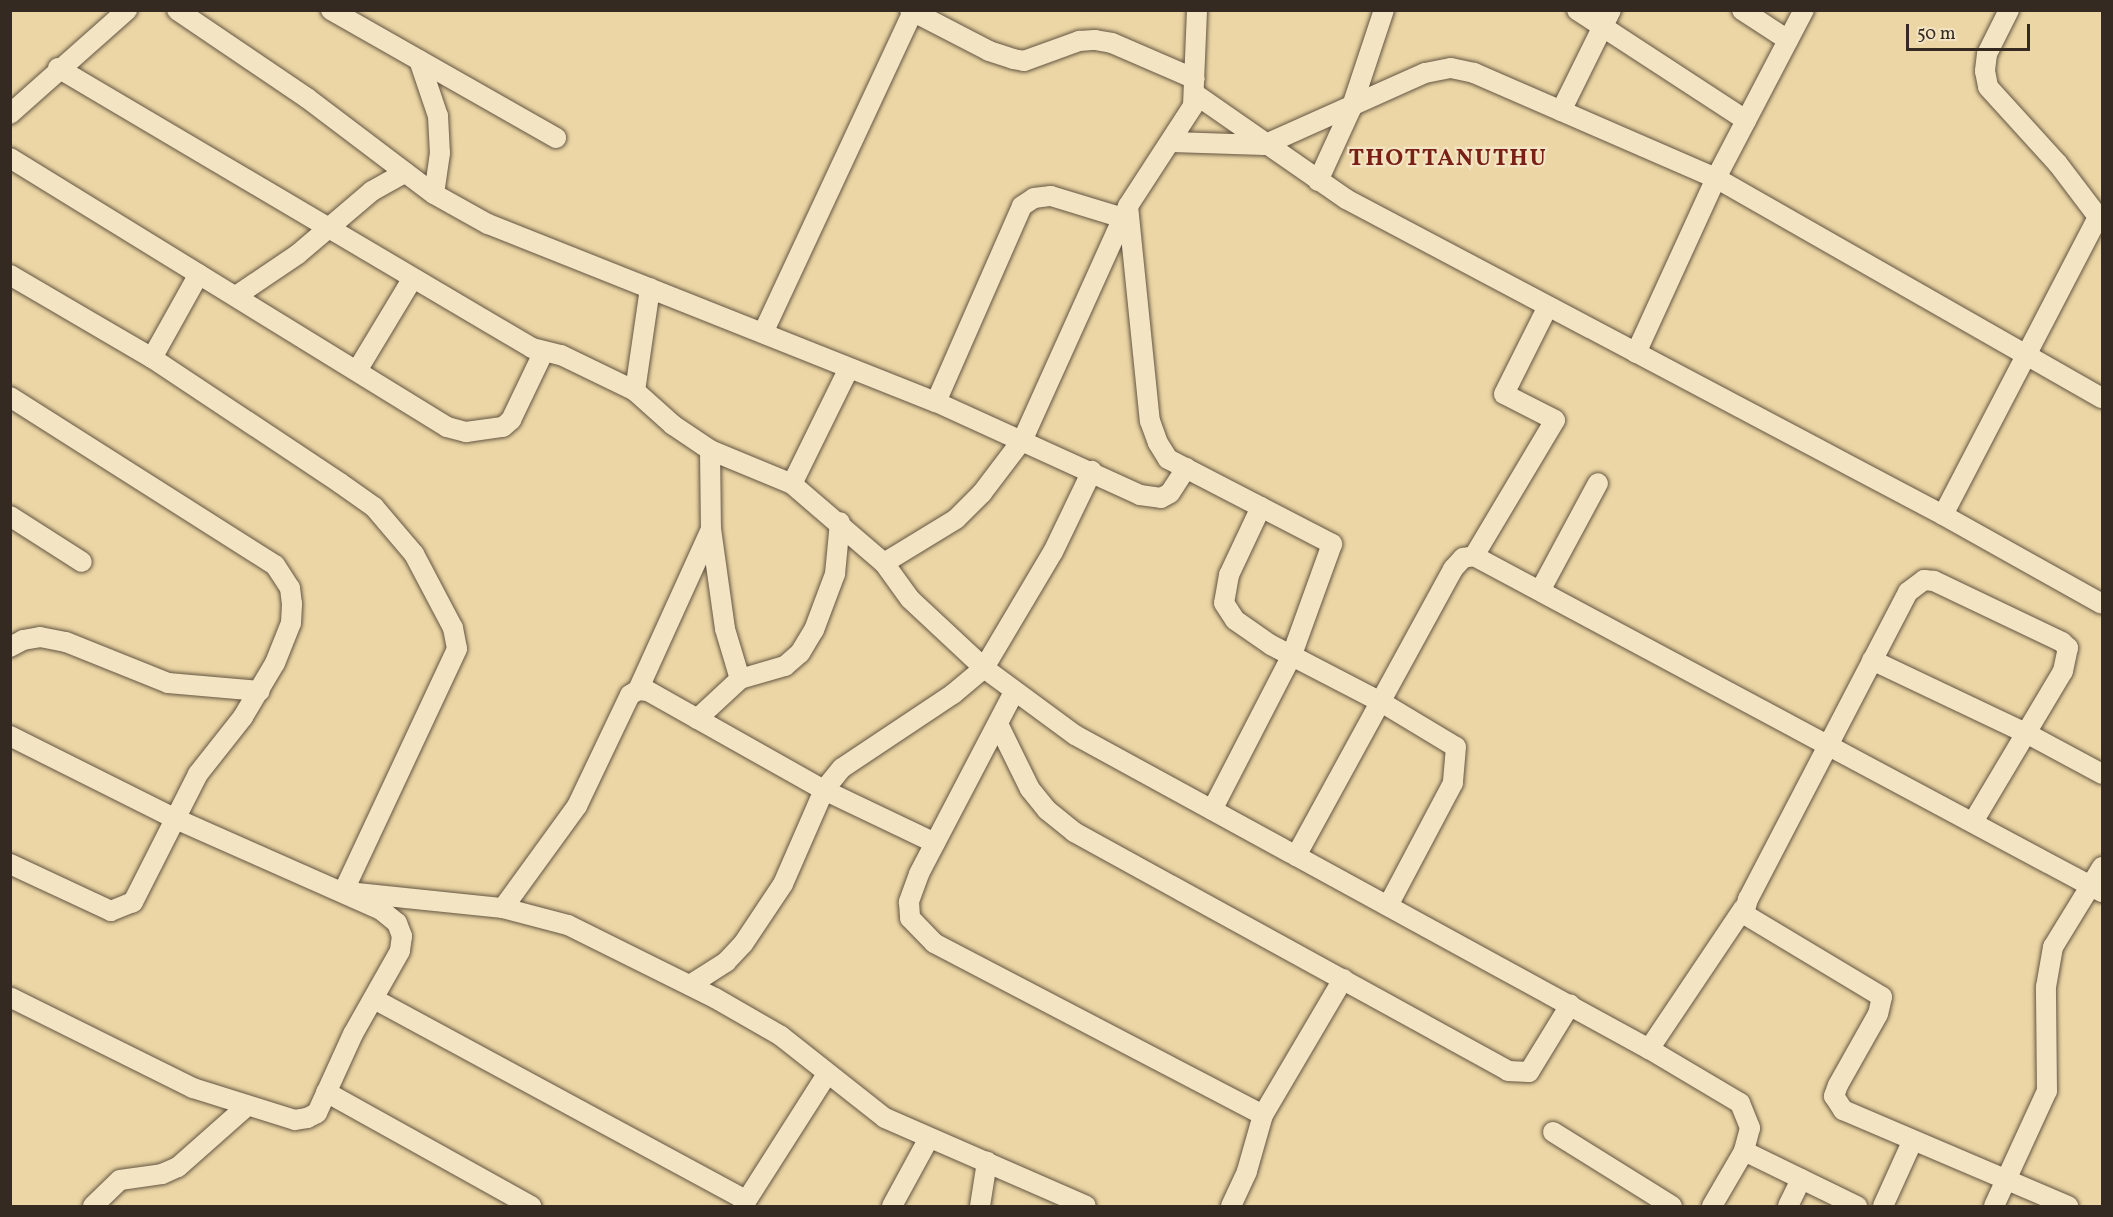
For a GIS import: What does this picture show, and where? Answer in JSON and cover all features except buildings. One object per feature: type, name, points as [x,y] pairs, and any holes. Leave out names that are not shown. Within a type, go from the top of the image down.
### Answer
[{"type":"street","points":[[10,114],[58,68],[127,10]]},
{"type":"street","points":[[177,10],[307,98],[434,194],[542,248],[650,288],[936,402],[1023,439],[1140,495],[1161,498],[1170,493],[1186,468]]},
{"type":"street","points":[[331,10],[556,138]]},
{"type":"street","points":[[884,563],[956,519],[982,493],[1023,439],[1126,212],[1193,106],[1197,10]]},
{"type":"street","points":[[1318,181],[1350,109],[1384,10]]},
{"type":"street","points":[[1577,10],[1608,19],[1746,120]]},
{"type":"street","points":[[1742,10],[1788,40]]},
{"type":"street","points":[[1636,352],[1716,178],[1804,10]]},
{"type":"street","points":[[1942,515],[2023,356],[2100,221],[2058,164],[1988,87],[1985,71],[1987,54],[2009,10]]},
{"type":"street","points":[[763,333],[912,11],[989,51],[1024,61],[1079,41],[1095,40],[1112,43],[1195,87],[1264,145],[1318,181],[1942,515],[2103,604]]},
{"type":"street","points":[[1562,111],[1608,19]]},
{"type":"street","points":[[419,60],[438,116],[440,153],[434,194]]},
{"type":"street","points":[[58,68],[532,348],[599,371],[635,391],[673,425],[710,450],[792,484],[840,522],[884,563],[910,599],[984,668],[1075,735],[1650,1049],[1740,1103],[1750,1128],[1744,1151],[1712,1206]]},
{"type":"street","points":[[1172,142],[1264,145],[1350,109],[1425,73],[1450,68],[1474,73],[1716,178],[2023,356],[2103,398]]},
{"type":"street","points":[[10,158],[358,369],[447,427],[488,431],[503,427],[511,420],[544,351]]},
{"type":"street","points":[[236,296],[298,254],[372,191],[405,173]]},
{"type":"street","points":[[936,402],[1022,206],[1034,198],[1051,196],[1126,212]]},
{"type":"street","points":[[1126,212],[1150,422],[1168,459],[1332,544],[1291,657],[1212,810]]},
{"type":"street","points":[[152,358],[200,274]]},
{"type":"street","points":[[10,275],[152,358],[374,507],[414,554],[458,637],[454,662],[389,788],[342,892]]},
{"type":"street","points":[[358,369],[413,278]]},
{"type":"street","points":[[635,391],[650,288]]},
{"type":"street","points":[[1474,556],[1555,420],[1504,394],[1548,306]]},
{"type":"street","points":[[792,484],[849,368]]},
{"type":"street","points":[[10,397],[275,565],[290,588],[291,623],[260,691],[198,774],[132,902],[121,910],[111,911],[10,864]]},
{"type":"street","points":[[710,450],[711,529],[725,629],[740,679]]},
{"type":"street","points":[[690,985],[726,962],[764,914],[788,874],[824,790],[860,754],[953,694],[984,668],[1053,552],[1092,471]]},
{"type":"street","points":[[1541,589],[1598,483]]},
{"type":"street","points":[[1261,507],[1229,574],[1224,603],[1234,620],[1291,657],[1381,702],[1450,742],[1458,755],[1453,783],[1388,906]]},
{"type":"street","points":[[10,516],[82,562]]},
{"type":"street","points":[[697,719],[740,679],[785,666],[800,653],[814,630],[832,583],[840,522]]},
{"type":"street","points":[[503,908],[577,806],[630,695],[638,690],[711,529]]},
{"type":"street","points":[[1296,856],[1453,569],[1463,558],[1474,556],[1541,589],[2096,889]]},
{"type":"street","points":[[1650,1049],[1743,909],[1872,660],[1915,584],[1924,580],[1945,586],[2062,642],[2068,648],[2063,671],[1973,822]]},
{"type":"street","points":[[10,648],[23,640],[40,637],[66,642],[168,683],[260,691]]},
{"type":"street","points":[[1872,660],[2026,733],[2103,774]]},
{"type":"street","points":[[638,690],[648,691],[824,790],[935,843]]},
{"type":"street","points":[[1014,692],[935,843],[909,902],[910,918],[921,933],[1263,1115]]},
{"type":"street","points":[[998,724],[1030,789],[1047,810],[1074,832],[1519,1074],[1534,1066],[1570,1005]]},
{"type":"street","points":[[10,736],[176,819],[381,910],[397,923],[402,936],[400,951],[317,1113],[295,1120],[193,1088],[10,997]]},
{"type":"street","points":[[1994,1206],[2003,1181],[2046,1091],[2046,987],[2054,947],[2096,889],[2103,867]]},
{"type":"street","points":[[300,874],[342,892],[503,908],[568,926],[690,985],[781,1036],[885,1118],[928,1140],[987,1162],[1086,1206]]},
{"type":"street","points":[[1743,909],[1748,918],[1882,997],[1878,1014],[1834,1096],[1843,1110],[2003,1181],[2068,1206]]},
{"type":"street","points":[[1232,1206],[1247,1171],[1263,1115],[1343,979]]},
{"type":"street","points":[[374,999],[745,1203],[827,1074]]},
{"type":"street","points":[[326,1092],[531,1206]]},
{"type":"street","points":[[93,1206],[120,1180],[162,1174],[178,1167],[247,1106]]},
{"type":"street","points":[[1553,1132],[1671,1206]]},
{"type":"street","points":[[892,1206],[928,1140]]},
{"type":"street","points":[[1883,1206],[1912,1142]]},
{"type":"street","points":[[1744,1151],[1857,1206]]},
{"type":"street","points":[[980,1206],[987,1162]]},
{"type":"street","points":[[1788,1206],[1801,1179]]},
{"type":"district","name":"THOTTANUTHU","points":[[1448,160]]}]
